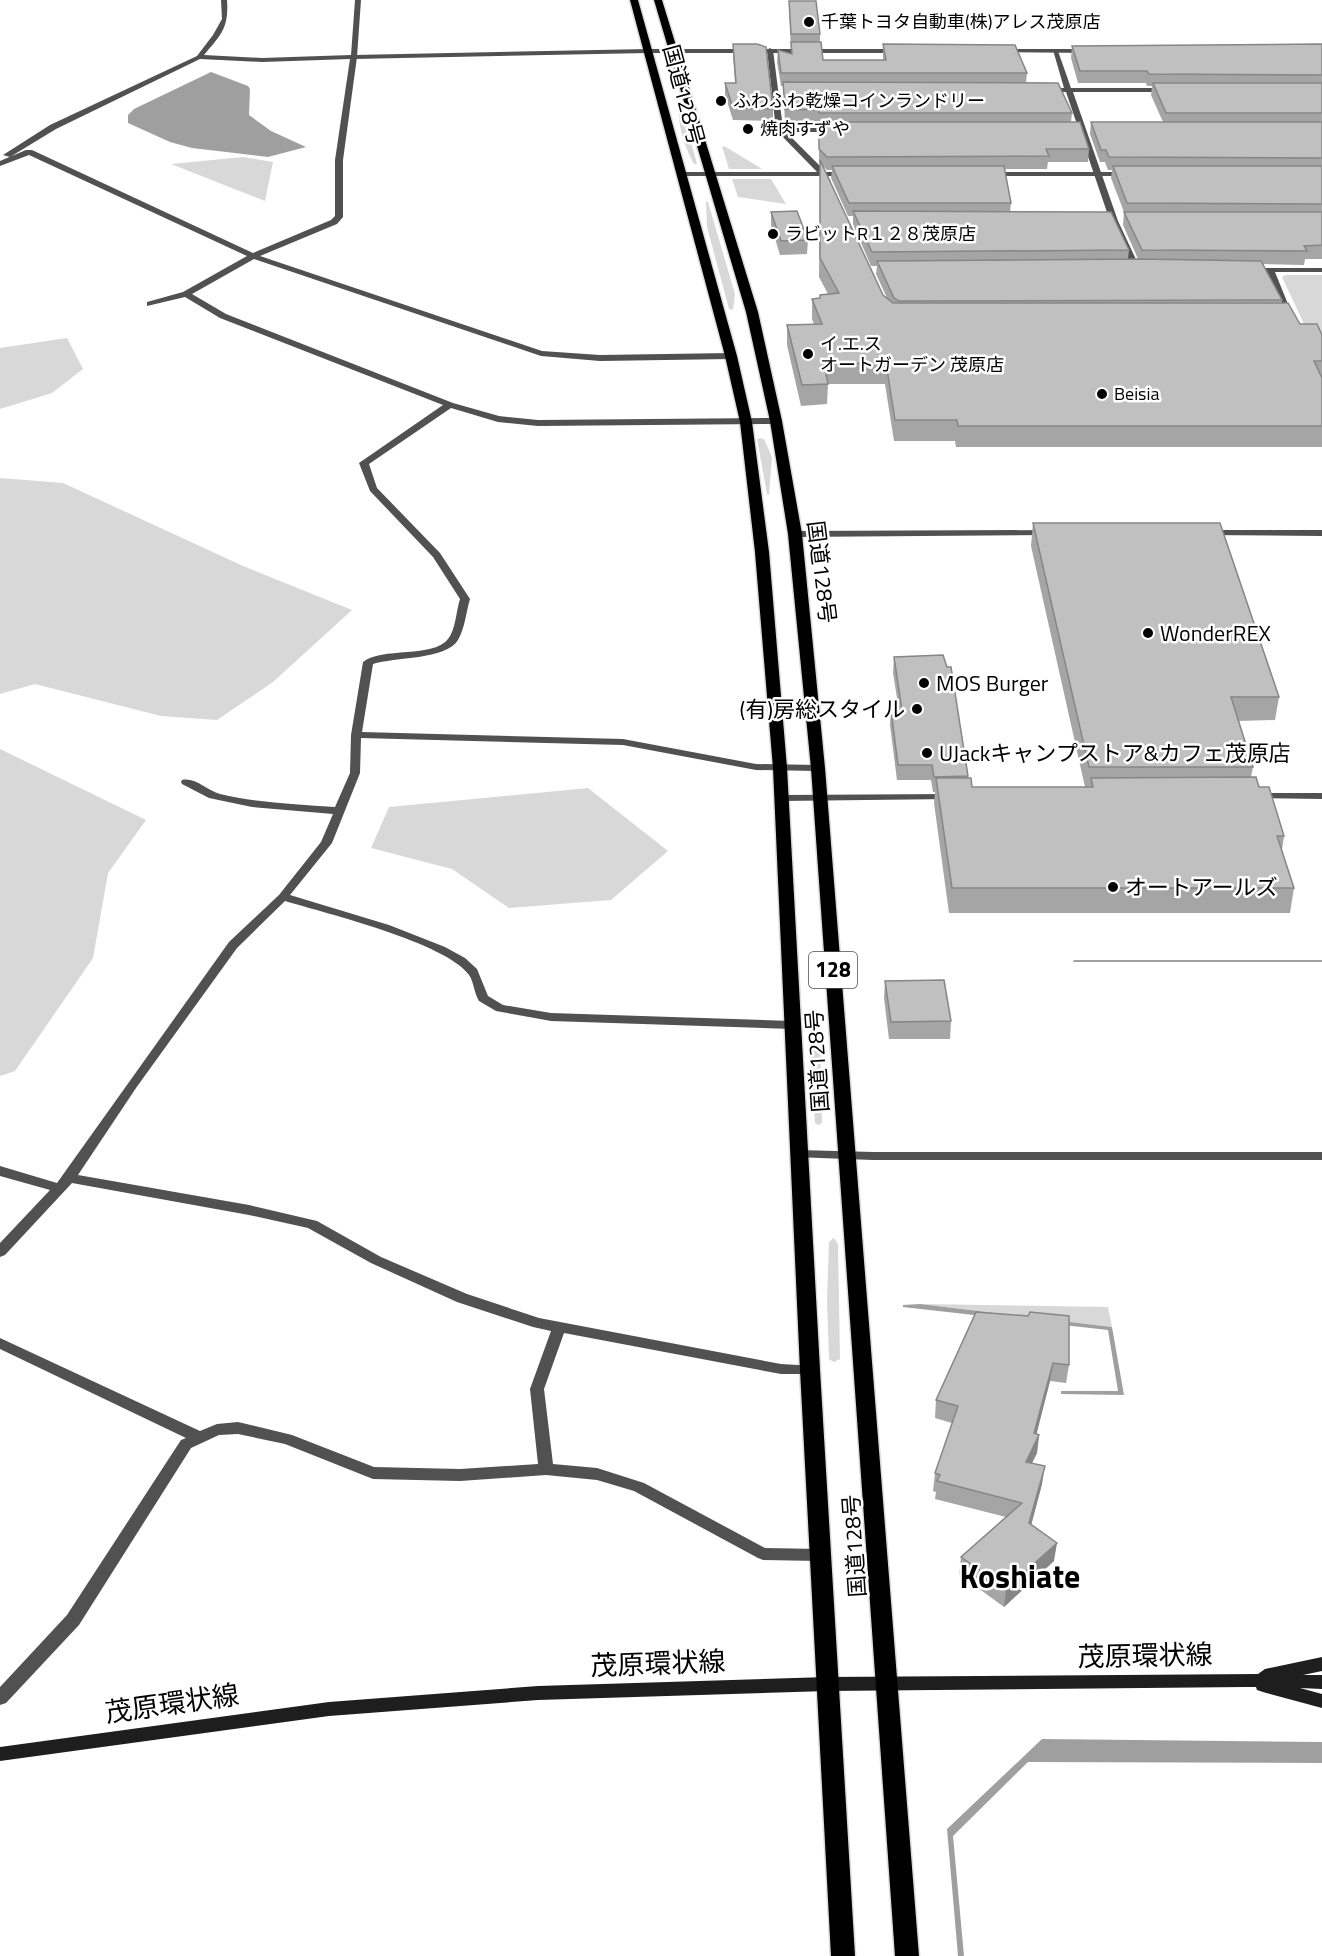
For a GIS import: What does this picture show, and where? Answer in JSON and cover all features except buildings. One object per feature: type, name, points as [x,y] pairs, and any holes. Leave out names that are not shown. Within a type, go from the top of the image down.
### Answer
[{"type":"highway","name":"国道128号","points":[[634,0],[731,356],[746,422],[762,552],[780,768],[810,1370],[843,1956]]},
{"type":"highway","name":"国道128号","points":[[658,0],[752,312],[776,421],[795,534],[809,657],[818,768],[907,1956]]},
{"type":"main road","points":[[1246,1680],[1322,1664]]},
{"type":"main road","name":"茂原環状線","points":[[0,1754],[237,1720],[411,1701],[538,1693],[886,1683],[1246,1680],[1322,1682]]},
{"type":"main road","points":[[1246,1680],[1322,1701]]},
{"type":"street","points":[[0,162],[53,127],[199,57],[216,36],[225,19],[224,0]]},
{"type":"street","points":[[150,304],[186,294],[254,256],[334,222],[339,217],[339,160],[354,57],[358,0]]},
{"type":"street","points":[[199,57],[262,60],[672,50],[901,51]]},
{"type":"street","points":[[770,50],[776,90],[777,125],[823,174],[832,193]]},
{"type":"street","points":[[996,51],[1090,51]]},
{"type":"street","points":[[1055,51],[1114,221],[1136,268]]},
{"type":"street","points":[[776,90],[788,90]]},
{"type":"street","points":[[1035,90],[1178,90]]},
{"type":"street","points":[[780,130],[838,130]]},
{"type":"street","points":[[1071,130],[1095,130]]},
{"type":"street","points":[[0,162],[29,152],[254,256],[541,353],[600,358],[731,356]]},
{"type":"street","points":[[681,174],[859,174]]},
{"type":"street","points":[[978,174],[1133,174]]},
{"type":"street","points":[[1102,221],[1125,221]]},
{"type":"street","points":[[1124,268],[1147,268]]},
{"type":"street","points":[[1258,270],[1322,270]]},
{"type":"street","points":[[1270,270],[1290,316],[1290,319],[1276,320]]},
{"type":"street","points":[[186,294],[224,316],[450,405],[498,419],[538,423],[776,421]]},
{"type":"street","points":[[0,1252],[64,1183],[233,945],[283,897],[326,843],[355,773],[356,735],[368,662],[379,657],[442,649],[453,641],[465,599],[437,555],[373,489],[364,463],[450,405]]},
{"type":"street","points":[[795,534],[1059,533]]},
{"type":"street","points":[[1190,533],[1322,534]]},
{"type":"street","points":[[356,735],[623,742],[756,767],[818,768]]},
{"type":"street","points":[[186,782],[213,796],[252,804],[339,811]]},
{"type":"street","points":[[1251,796],[1322,796]]},
{"type":"street","points":[[781,798],[966,797]]},
{"type":"street","points":[[283,897],[417,939],[458,958],[473,972],[483,998],[500,1008],[551,1017],[792,1025]]},
{"type":"street","points":[[799,1154],[1322,1156]]},
{"type":"street","points":[[0,1171],[64,1183],[249,1210],[312,1224],[376,1260],[462,1298],[559,1329],[781,1369],[810,1370]]},
{"type":"street","points":[[546,1468],[537,1389],[559,1329]]},
{"type":"street","points":[[0,1343],[200,1438]]},
{"type":"street","points":[[0,1698],[73,1620],[186,1444],[217,1430],[238,1428],[287,1439],[373,1473],[460,1475],[546,1468],[597,1474],[639,1487],[763,1554],[820,1556]]},
{"type":"shaded area","points":[[211,72],[248,86],[250,89],[249,115],[271,131],[306,147],[268,157],[192,148],[170,142],[128,123],[128,115],[134,109]]},
{"type":"shaded area","points":[[678,106],[681,106],[697,164],[694,164],[684,143]]},
{"type":"shaded area","points":[[722,146],[726,147],[762,169],[729,169]]},
{"type":"shaded area","points":[[243,157],[273,162],[265,201],[171,164]]},
{"type":"shaded area","points":[[732,179],[771,179],[786,204],[738,197]]},
{"type":"shaded area","points":[[706,201],[735,294],[733,310],[729,309],[707,227]]},
{"type":"shaded area","points":[[1322,275],[1322,339],[1304,324],[1282,277]]},
{"type":"shaded area","points":[[67,338],[83,369],[52,393],[0,409],[0,348]]},
{"type":"shaded area","points":[[757,439],[764,439],[772,457],[769,495]]},
{"type":"shaded area","points":[[0,478],[63,483],[243,566],[352,610],[273,682],[217,720],[161,716],[35,684],[0,694]]},
{"type":"shaded area","points":[[0,749],[146,820],[108,873],[93,958],[15,1071],[0,1076]]},
{"type":"shaded area","points":[[588,788],[668,851],[611,900],[509,908],[452,869],[371,848],[389,807]]},
{"type":"shaded area","points":[[1074,960],[1322,960],[1322,962],[1073,962]]},
{"type":"shaded area","points":[[811,1028],[818,1029],[820,1033],[822,1123],[818,1125],[815,1123],[809,1032]]},
{"type":"shaded area","points":[[834,1238],[838,1244],[840,1359],[834,1362],[829,1359],[827,1300],[829,1242]]},
{"type":"shaded area","points":[[920,1304],[1108,1307],[1112,1327]]},
{"type":"shaded area","points":[[920,1304],[1112,1327],[1124,1395],[1061,1394],[1061,1391],[1118,1391],[1108,1330],[903,1307],[903,1305]]},
{"type":"shaded area","points":[[1042,1739],[1322,1742],[1322,1763],[1028,1762],[953,1836],[964,1956],[958,1956],[947,1829]]},
{"type":"place","name":"千葉トヨタ自動車(株)アレス茂原店","points":[[809,22]]},
{"type":"place","name":"ふわふわ乾燥コインランドリー","points":[[721,101]]},
{"type":"place","name":"焼肉すずや","points":[[748,129]]},
{"type":"place","name":"ラビットR１２８茂原店","points":[[773,234]]},
{"type":"place","name":"イ.エ.ス オートガーデン 茂原店","points":[[808,354]]},
{"type":"place","name":"Beisia","points":[[1102,394]]},
{"type":"place","name":"WonderREX","points":[[1148,633]]},
{"type":"place","name":"MOS Burger","points":[[924,683]]},
{"type":"place","name":"(有)房総スタイル","points":[[917,709]]},
{"type":"place","name":"UJackキャンプストア&カフェ茂原店","points":[[927,753]]},
{"type":"place","name":"オートアールズ","points":[[1113,887]]},
{"type":"district","name":"Koshiate","points":[[1020,1577]]}]
